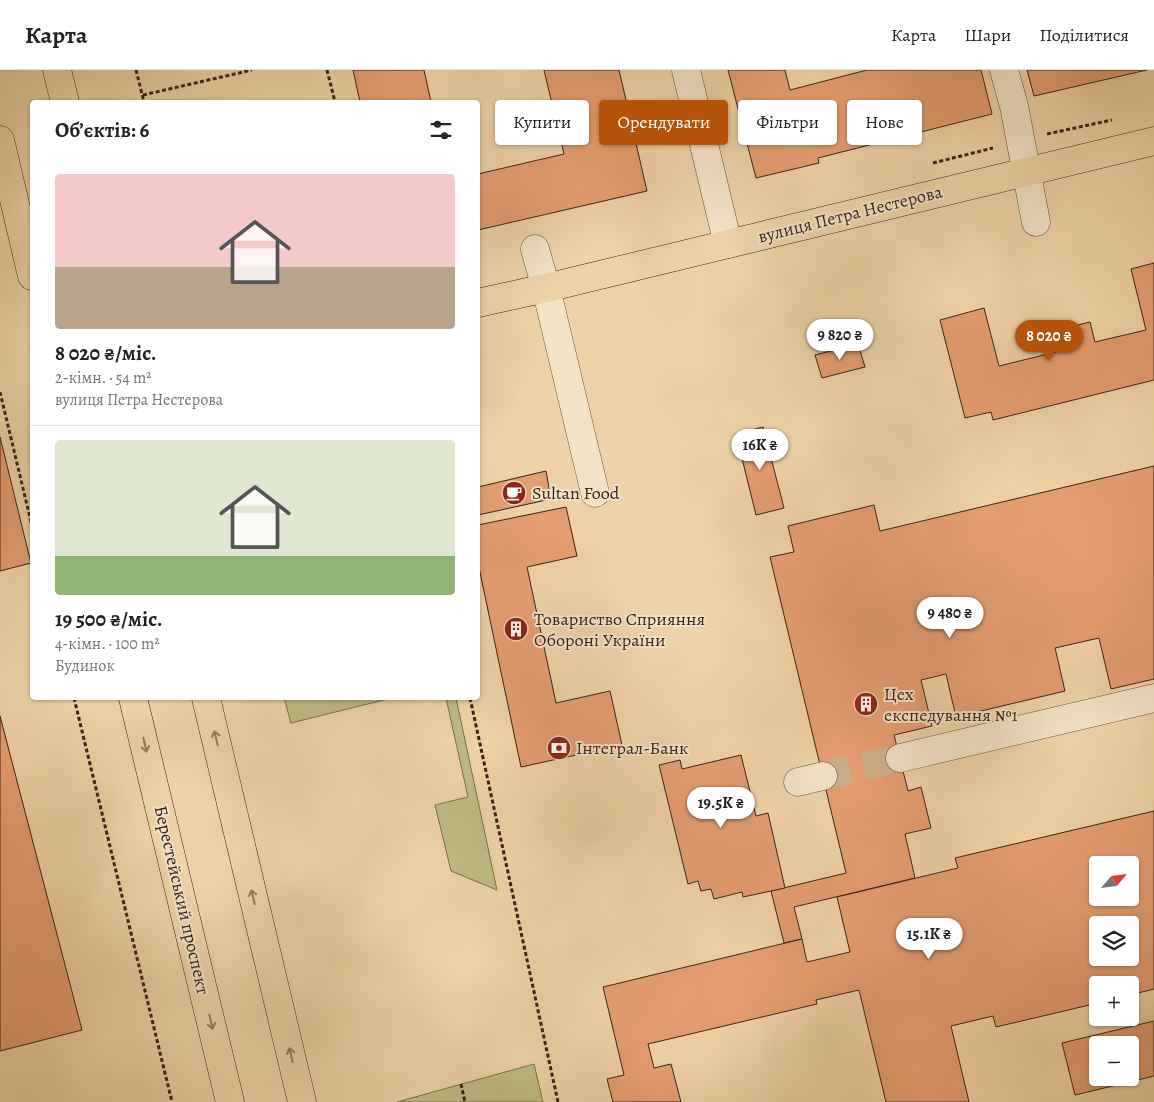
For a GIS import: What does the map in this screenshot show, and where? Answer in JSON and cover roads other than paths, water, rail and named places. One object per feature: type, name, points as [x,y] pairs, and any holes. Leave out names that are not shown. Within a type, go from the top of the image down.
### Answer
[{"type":"main road","points":[[57,70],[64,100]]},
{"type":"main road","points":[[0,140],[30,268]]},
{"type":"main road","name":"вулиця Петра Нестерова","points":[[480,303],[1154,140]]},
{"type":"main road","name":"Берестейський проспект","points":[[133,700],[230,1102]]},
{"type":"main road","points":[[206,700],[302,1102]]},
{"type":"street","points":[[686,70],[728,244]]},
{"type":"street","points":[[1004,70],[1014,106],[1036,222]]},
{"type":"street","points":[[535,248],[596,493]]},
{"type":"street","points":[[900,758],[1154,698]]},
{"type":"tunnel","points":[[823,776],[900,758]]},
{"type":"place","name":"Sultan Food","points":[[514,493]]},
{"type":"place","name":"Товариство Сприяння Обороні України","points":[[516,629]]},
{"type":"place","name":"Цех експедування №1","points":[[866,704]]},
{"type":"place","name":"Інтеграл-Банк","points":[[559,748]]}]
